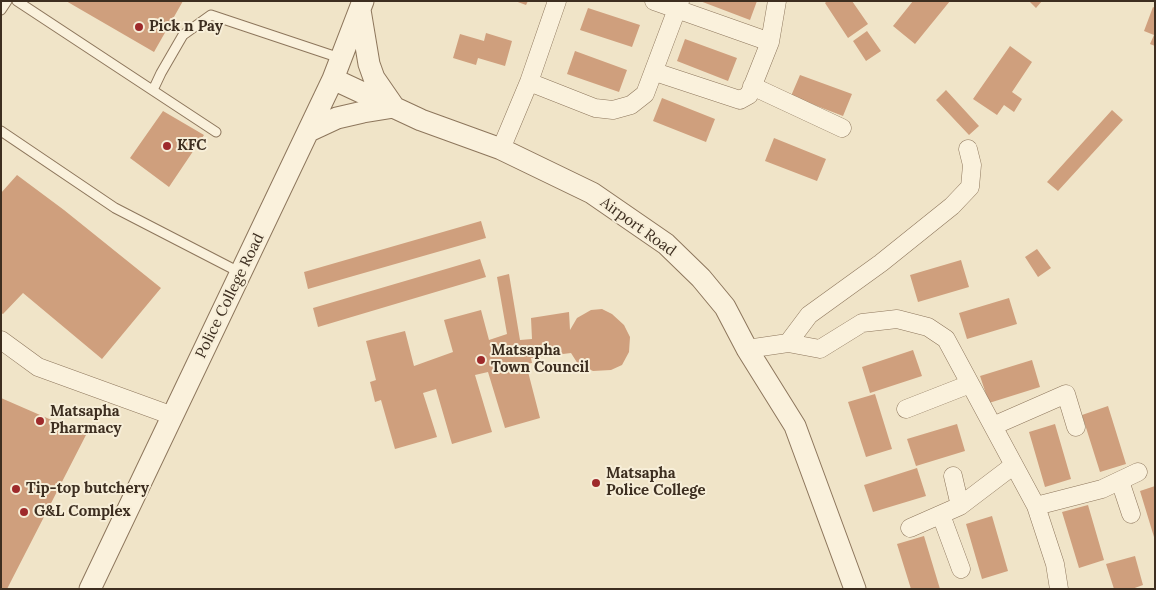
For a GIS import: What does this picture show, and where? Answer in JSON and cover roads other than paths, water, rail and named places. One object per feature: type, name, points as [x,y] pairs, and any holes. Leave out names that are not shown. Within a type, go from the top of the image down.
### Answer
[{"type":"street","points":[[501,149],[528,82],[557,1]]},
{"type":"street","points":[[654,1],[679,5],[770,42]]},
{"type":"street","points":[[654,72],[740,100],[749,95],[770,42],[776,1]]},
{"type":"street","points":[[528,82],[595,108],[613,110],[631,105],[645,94],[679,5]]},
{"type":"street","points":[[309,131],[337,118],[394,107],[374,78],[369,64],[361,6]]},
{"type":"street","name":"Police College Road","points":[[90,589],[309,131],[333,79],[361,6]]},
{"type":"street","name":"Airport Road","points":[[333,79],[421,120],[501,149],[592,193],[666,244],[701,278],[725,307],[795,426],[855,589]]},
{"type":"street","points":[[752,86],[842,128]]},
{"type":"street","points":[[788,343],[809,315],[881,264],[952,206],[970,187],[972,165],[968,149]]},
{"type":"street","points":[[748,349],[788,343],[820,349],[862,323],[897,318],[928,327],[946,339],[1036,506],[1055,564],[1059,589]]},
{"type":"street","points":[[1,340],[38,367],[173,416]]},
{"type":"street","points":[[906,409],[970,384]]},
{"type":"street","points":[[993,426],[1066,394],[1076,427]]},
{"type":"street","points":[[910,528],[960,506],[1014,465]]},
{"type":"street","points":[[1036,506],[1102,489],[1138,472]]},
{"type":"street","points":[[953,476],[960,506]]},
{"type":"street","points":[[1120,481],[1131,514]]},
{"type":"street","points":[[940,515],[961,569]]},
{"type":"lane","points":[[1,10],[7,1]]},
{"type":"lane","points":[[17,1],[216,132]]},
{"type":"lane","points":[[153,90],[184,35],[211,15],[341,58]]},
{"type":"lane","points":[[1,131],[115,208],[241,273]]},
{"type":"place","name":"Pick n Pay","points":[[139,27]]},
{"type":"place","name":"KFC","points":[[167,146]]},
{"type":"place","name":"Matsapha Town Council","points":[[481,360]]},
{"type":"place","name":"Matsapha Pharmacy","points":[[40,421]]},
{"type":"place","name":"Matsapha Police College","points":[[596,483]]},
{"type":"place","name":"Tip-top butchery","points":[[16,489]]},
{"type":"place","name":"G&L Complex","points":[[24,512]]}]
